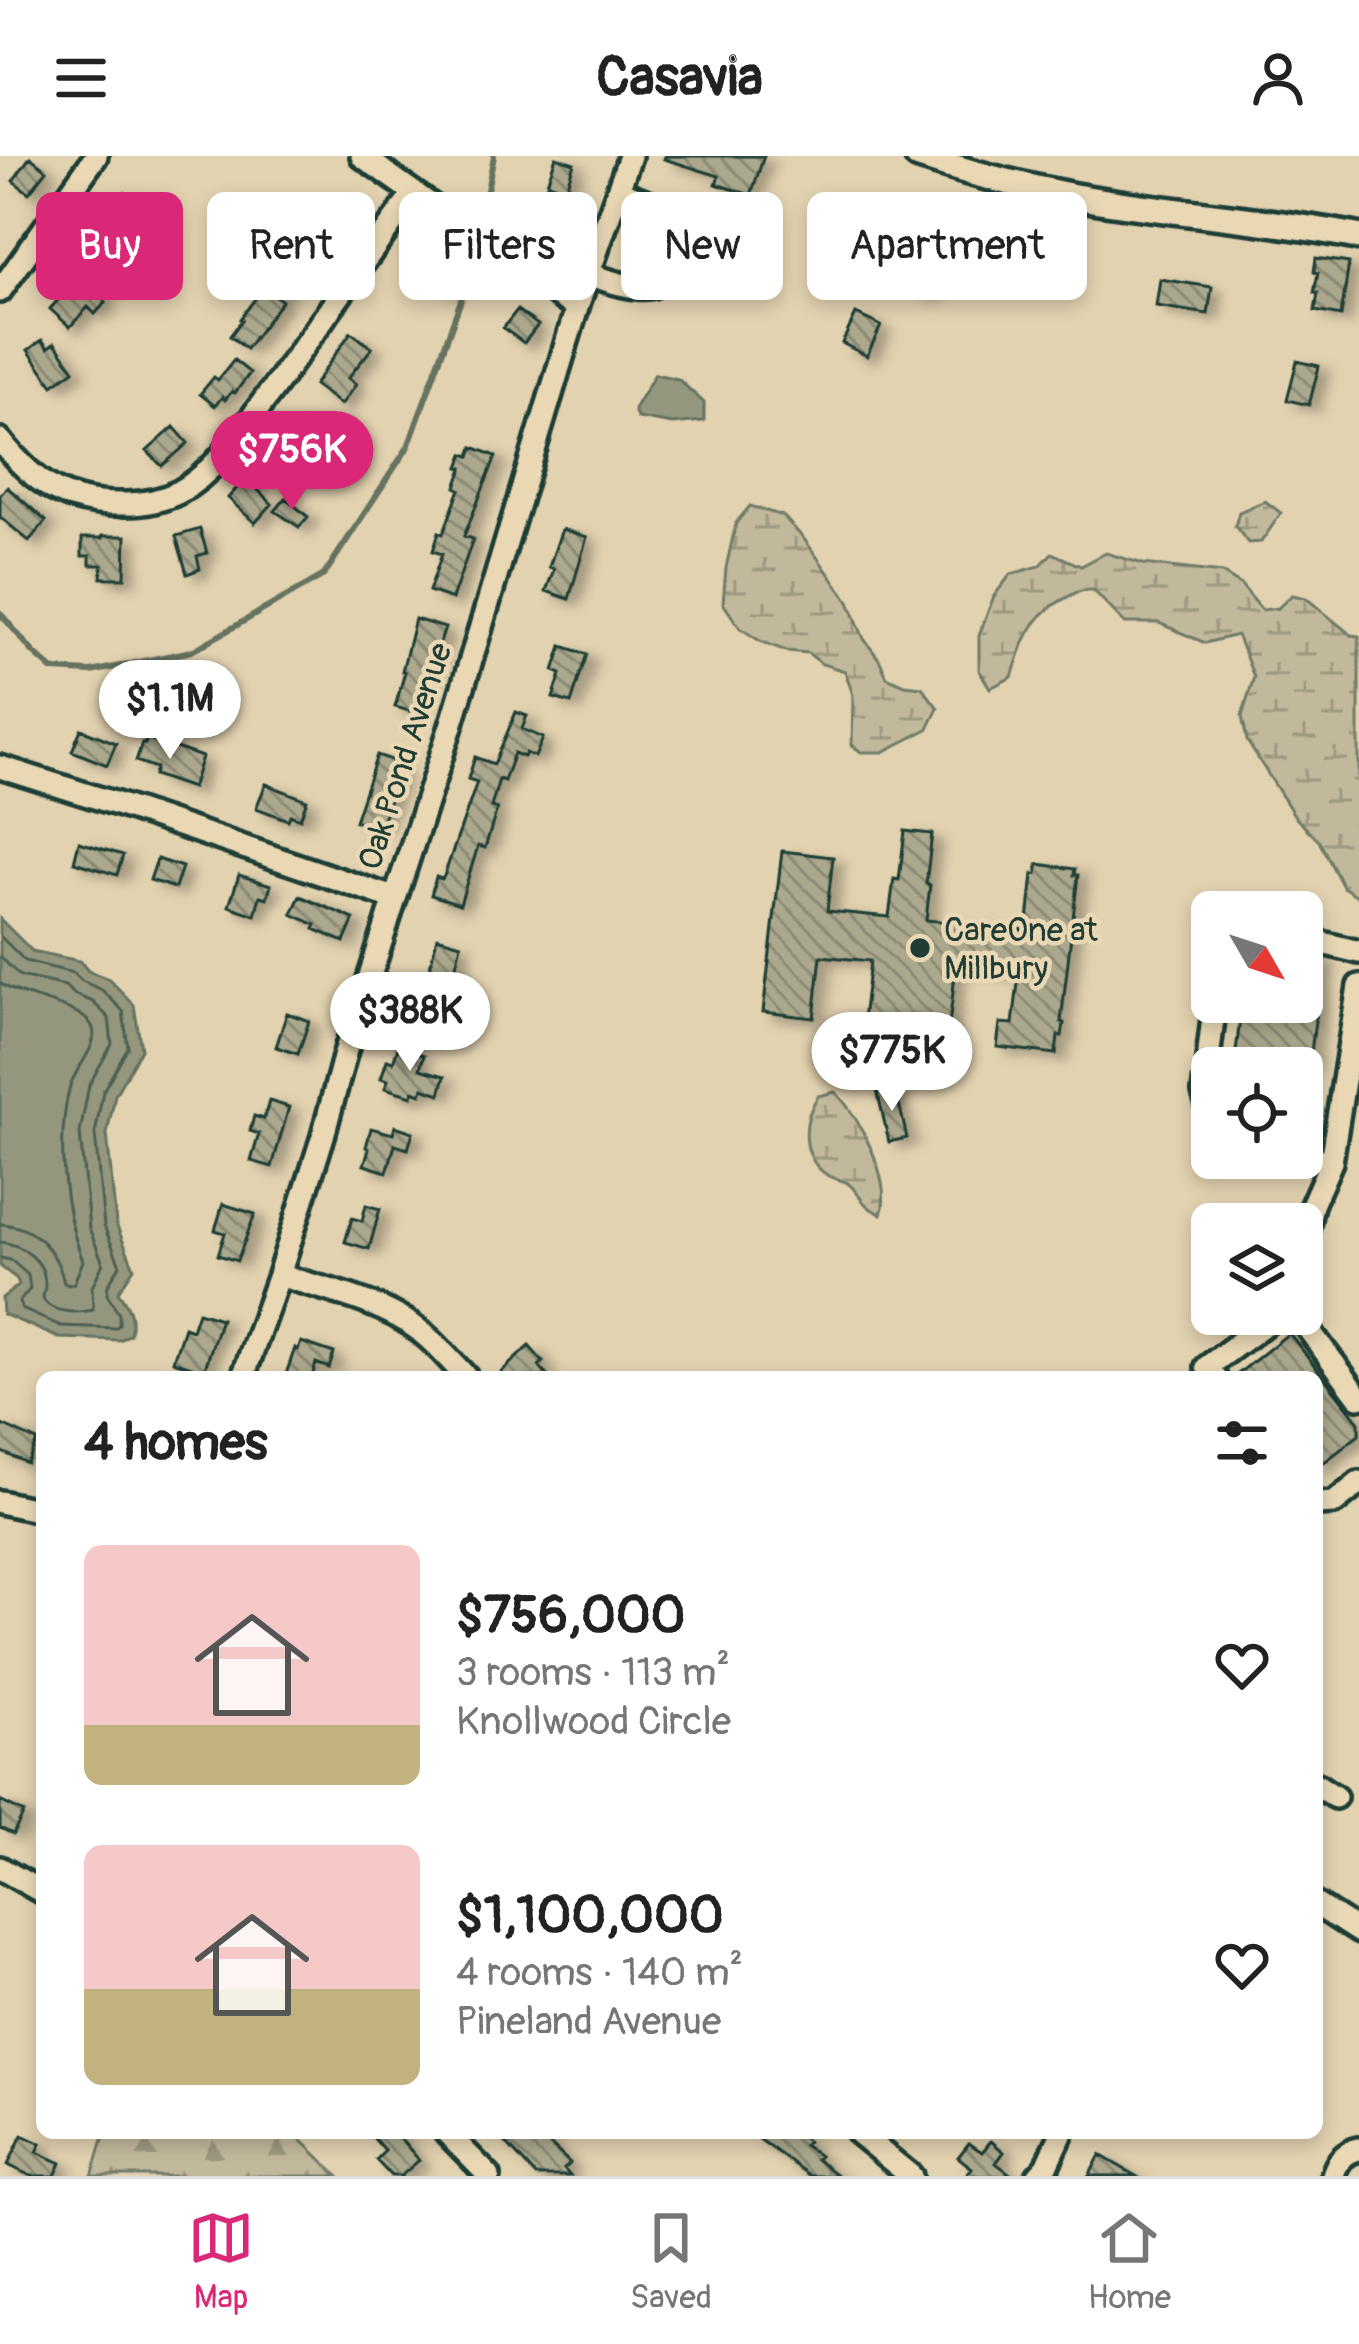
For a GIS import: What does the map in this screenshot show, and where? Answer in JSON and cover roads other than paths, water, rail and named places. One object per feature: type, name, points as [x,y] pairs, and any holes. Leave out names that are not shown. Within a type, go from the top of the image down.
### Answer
[{"type":"main road","points":[[918,156],[1074,196],[1359,237]]},
{"type":"street","points":[[0,291],[96,156]]},
{"type":"street","points":[[362,156],[409,192]]},
{"type":"street","name":"Oak Pond Avenue","points":[[597,250],[630,156]]},
{"type":"street","points":[[597,278],[656,286],[681,215],[619,191]]},
{"type":"street","points":[[0,440],[24,468],[69,498],[136,504],[178,492],[204,472],[248,422],[399,214]]},
{"type":"street","points":[[564,300],[576,308]]},
{"type":"street","name":"Oak Pond Avenue","points":[[245,1371],[452,723],[579,300]]},
{"type":"street","points":[[0,767],[393,898]]},
{"type":"street","points":[[1323,943],[1359,952]]},
{"type":"street","points":[[1313,1203],[1331,1162],[1359,986]]},
{"type":"street","points":[[1323,1160],[1331,1162]]},
{"type":"street","points":[[279,1275],[403,1319],[460,1371]]},
{"type":"street","points":[[1211,1371],[1208,1366],[1250,1335]]},
{"type":"street","points":[[1313,1335],[1359,1397]]},
{"type":"street","points":[[1323,1504],[1334,1503],[1359,1483]]},
{"type":"street","points":[[0,1502],[36,1507]]},
{"type":"street","points":[[0,1868],[36,1889]]},
{"type":"street","points":[[1323,1909],[1359,1932]]},
{"type":"street","points":[[453,2139],[489,2176]]},
{"type":"street","points":[[865,2139],[911,2176]]},
{"type":"street","points":[[1038,2176],[1059,2139]]},
{"type":"street","points":[[1333,2176],[1335,2165],[1359,2149]]},
{"type":"water","points":[[655,374],[678,379],[704,403],[704,421],[672,424],[637,418],[634,409]]},
{"type":"water","points":[[0,919],[32,951],[80,961],[88,971],[109,979],[134,1005],[141,1049],[115,1095],[107,1134],[116,1224],[134,1268],[118,1292],[131,1322],[130,1334],[120,1340],[59,1338],[3,1314],[2,1298],[19,1285],[0,1266]]},
{"type":"waterway","points":[[487,192],[494,156]]},
{"type":"waterway","points":[[0,613],[53,670],[91,672],[192,651],[324,575],[408,447],[461,300]]},
{"type":"place","name":"CareOne at Millbury","points":[[920,948]]}]
